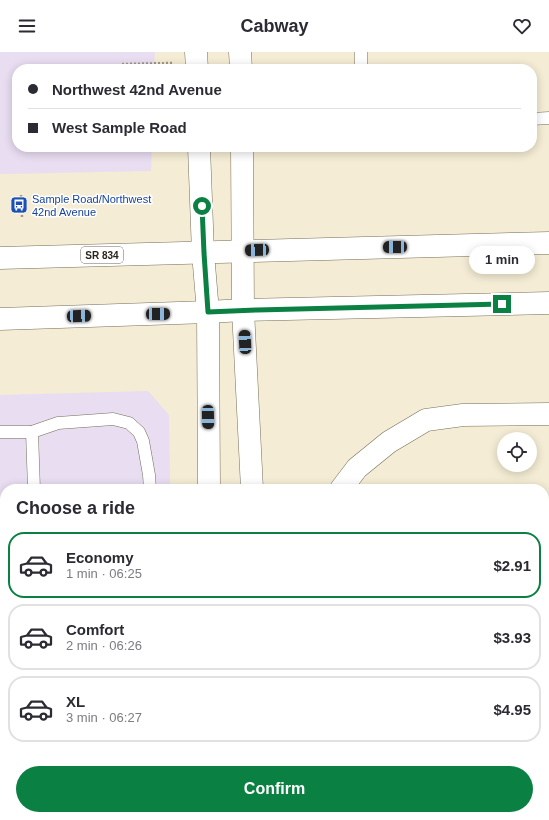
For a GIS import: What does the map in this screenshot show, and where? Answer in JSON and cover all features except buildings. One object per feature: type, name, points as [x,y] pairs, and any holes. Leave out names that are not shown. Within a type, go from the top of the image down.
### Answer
[{"type":"main road","points":[[196,52],[197,64]]},
{"type":"main road","points":[[240,52],[240,64]]},
{"type":"main road","points":[[200,152],[208,312],[209,484]]},
{"type":"main road","points":[[242,152],[243,310],[252,484]]},
{"type":"main road","name":"SR 834","points":[[0,258],[549,243]]},
{"type":"main road","points":[[0,319],[243,310],[549,303]]},
{"type":"main road","points":[[345,484],[357,468],[389,442],[426,420],[462,415],[549,414]]},
{"type":"lane","points":[[361,52],[361,64]]},
{"type":"lane","points":[[537,118],[549,118]]},
{"type":"lane","points":[[0,432],[32,432],[58,423],[113,419],[128,423],[140,432],[143,441],[150,484]]},
{"type":"lane","points":[[32,432],[34,484]]},
{"type":"path","points":[[122,64],[172,63]]},
{"type":"path","points":[[21,195],[22,217]]},
{"type":"shaded area","points":[[0,52],[155,52],[154,64],[12,64],[12,152],[152,152],[151,171],[0,174]]},
{"type":"shaded area","points":[[148,391],[169,415],[170,484],[0,484],[0,395]]},
{"type":"place","name":"Sample Road/Northwest 42nd Avenue","points":[[19,205]]},
{"type":"route","points":[[202,206],[208,312],[502,304]]}]
